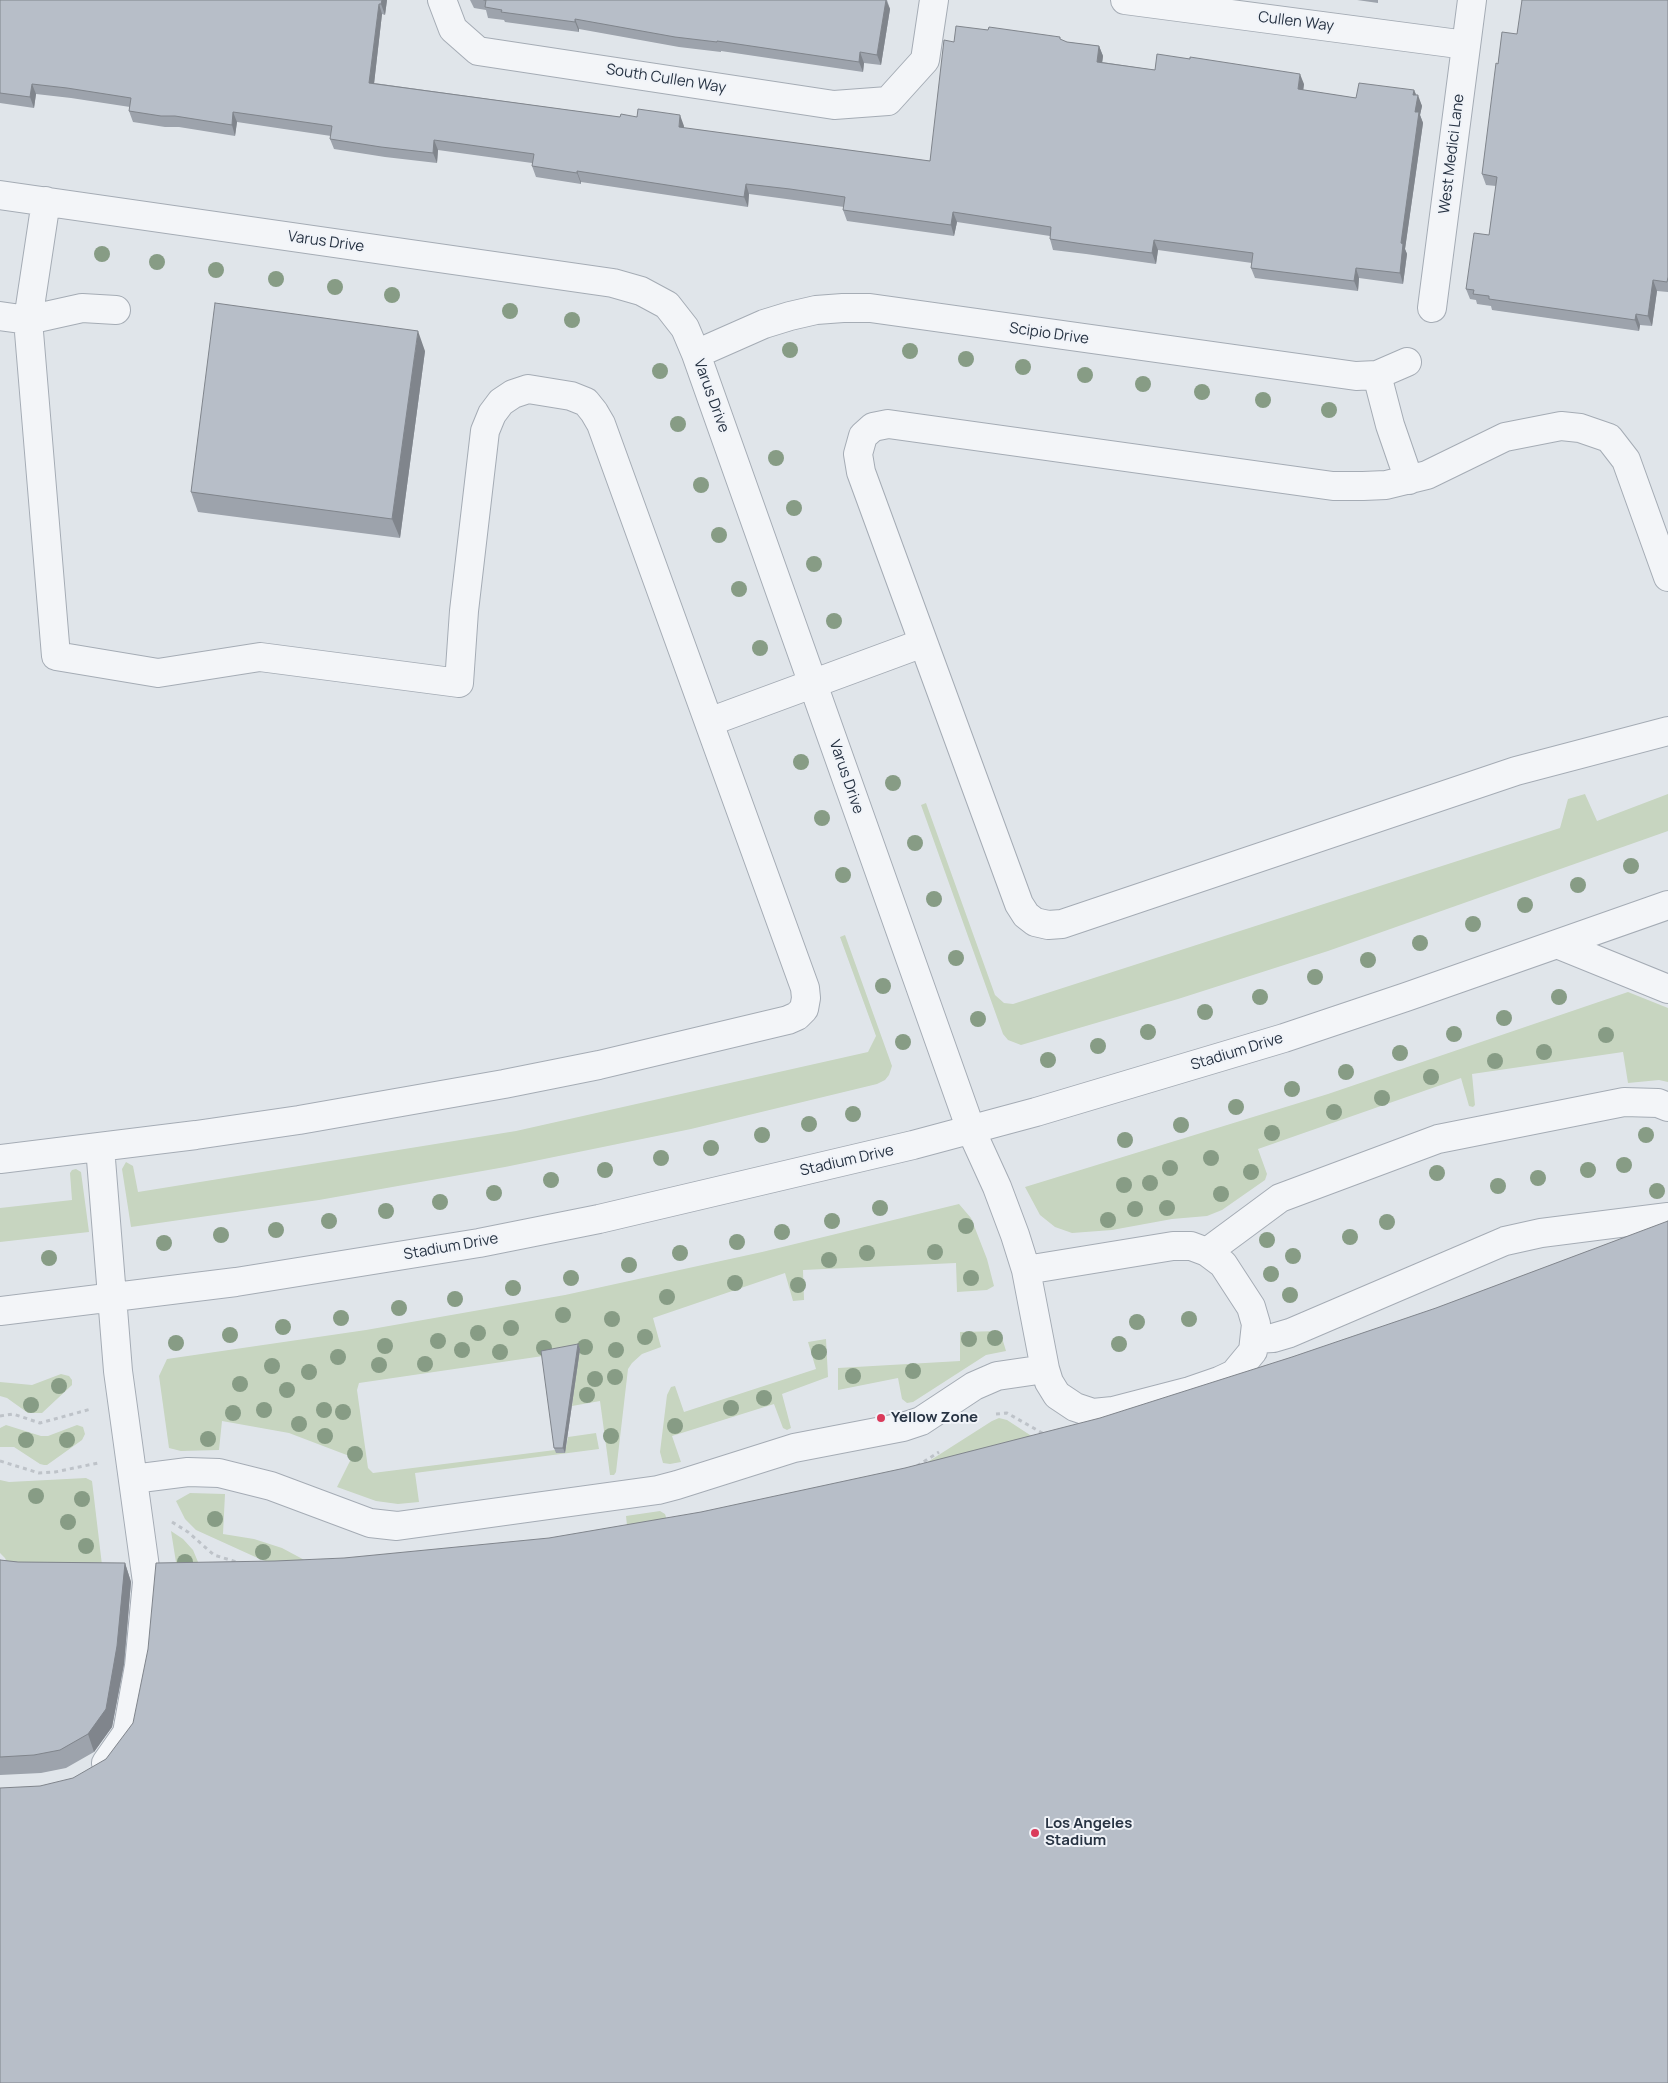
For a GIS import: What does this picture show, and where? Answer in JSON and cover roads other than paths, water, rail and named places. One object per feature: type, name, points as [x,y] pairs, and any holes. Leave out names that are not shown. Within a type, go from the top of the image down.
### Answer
[{"type":"street","name":"South Cullen Way","points":[[442,0],[453,29],[478,51],[834,105],[888,101],[925,60],[934,0]]},
{"type":"street","name":"Cullen Way","points":[[1125,0],[1466,45]]},
{"type":"street","name":"West Medici Lane","points":[[1432,308],[1472,0]]},
{"type":"street","name":"Varus Drive","points":[[0,195],[613,283],[641,291],[667,305],[685,328],[696,354],[971,1130],[1001,1197],[1026,1270],[1049,1382],[1057,1395],[1075,1407],[1094,1412],[1113,1411],[1190,1391],[1234,1374],[1253,1351],[1255,1339]]},
{"type":"street","points":[[0,1159],[299,1120],[599,1066],[788,1020],[797,1016],[804,1009],[806,998],[805,988],[601,424],[586,402],[571,396],[528,388],[513,394],[501,402],[492,414],[485,431],[464,611],[459,683],[260,657],[158,673],[56,656],[28,320],[46,201]]},
{"type":"street","points":[[0,316],[28,320],[82,308],[116,310]]},
{"type":"street","name":"Scipio Drive","points":[[696,354],[764,324],[790,316],[816,310],[870,308],[1356,376],[1378,375],[1407,362]]},
{"type":"street","points":[[1378,375],[1390,425],[1409,480]]},
{"type":"street","points":[[1668,577],[1626,460],[1609,438],[1594,432],[1561,426],[1505,437],[1443,468],[1409,480],[1386,485],[1333,486],[888,424],[873,427],[863,436],[858,454],[861,472],[1019,904],[1026,916],[1035,922],[1048,925],[1062,924],[1516,771],[1668,731]]},
{"type":"street","points":[[709,722],[924,643]]},
{"type":"street","name":"Stadium Drive","points":[[0,1310],[114,1298],[236,1282],[479,1243],[609,1216],[913,1146],[1284,1038],[1668,905]]},
{"type":"street","points":[[1557,944],[1668,989]]},
{"type":"street","points":[[1207,1252],[1280,1198],[1438,1139],[1624,1102],[1650,1102],[1668,1107]]},
{"type":"street","points":[[88,1774],[105,1764],[127,1733],[139,1666],[147,1582],[118,1371],[114,1298],[100,1147]]},
{"type":"street","points":[[1026,1270],[1174,1246],[1191,1246],[1207,1252],[1223,1264],[1251,1306],[1256,1324],[1255,1339],[1273,1338],[1290,1333],[1506,1241],[1541,1233],[1668,1218]]},
{"type":"street","points":[[132,1468],[219,1473],[271,1486],[370,1523],[397,1526],[658,1490],[794,1448],[903,1427],[920,1421],[974,1386],[996,1376],[1045,1369]]},
{"type":"place","name":"Yellow Zone","points":[[881,1418]]},
{"type":"place","name":"Los Angeles Stadium","points":[[1035,1833]]}]
